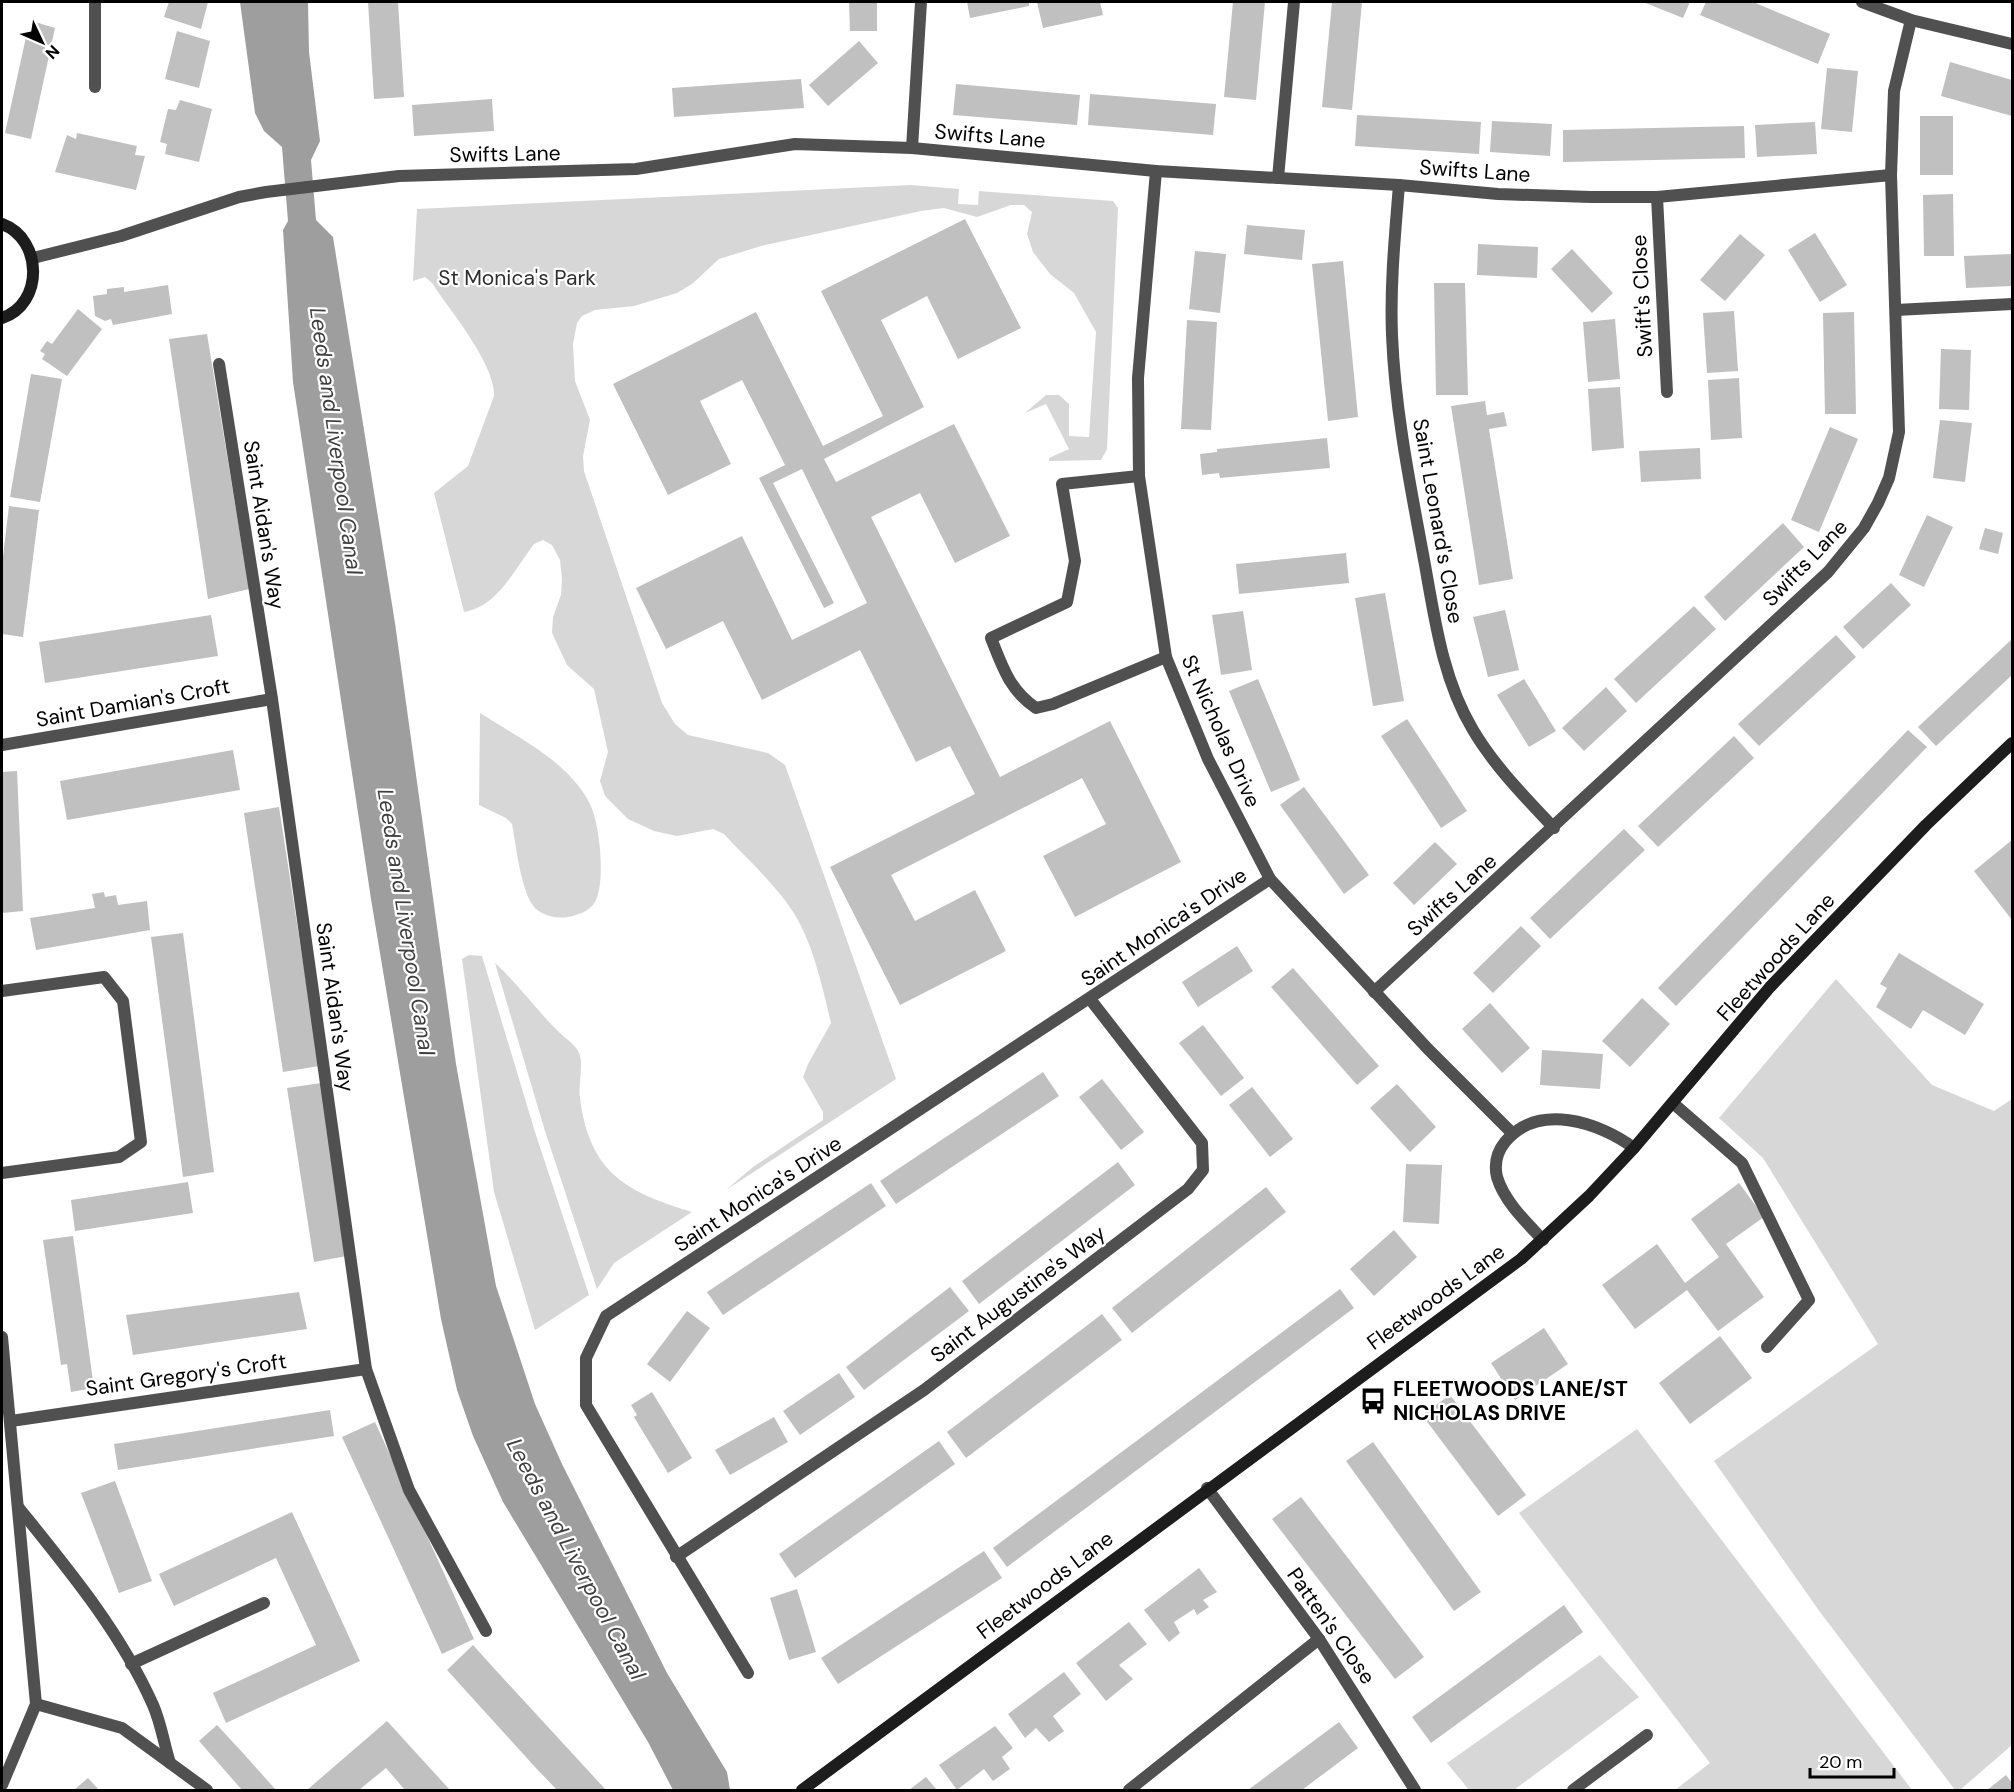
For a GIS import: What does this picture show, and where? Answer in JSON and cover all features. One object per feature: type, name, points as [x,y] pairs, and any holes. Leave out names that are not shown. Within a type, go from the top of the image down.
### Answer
[{"type":"street","points":[[95,2],[95,87]]},
{"type":"street","points":[[912,148],[921,2]]},
{"type":"street","points":[[1278,178],[1294,2]]},
{"type":"street","points":[[1862,2],[1911,20],[2013,44]]},
{"type":"street","points":[[1891,175],[1894,91],[1911,20]]},
{"type":"street","name":"Swifts Lane","points":[[33,258],[121,236],[239,197],[266,192],[399,176],[636,169],[795,144],[912,148],[1156,171],[1399,185],[1498,194],[1657,197],[1891,175],[1899,432],[1889,478],[1864,528],[1828,572],[1554,828],[1374,992]]},
{"type":"street","name":"St Nicholas Drive","points":[[1156,171],[1138,378],[1139,476],[1166,657],[1208,759],[1270,879],[1374,992],[1512,1133]]},
{"type":"street","name":"Saint Leonard's Close","points":[[1399,185],[1392,322],[1394,374],[1413,500],[1437,631],[1446,666],[1472,729],[1492,759],[1554,828]]},
{"type":"street","name":"Swift's Close","points":[[1657,197],[1667,392]]},
{"type":"street","points":[[2,224],[18,234],[27,245],[33,258],[34,275],[30,291],[21,306],[2,318]]},
{"type":"street","points":[[1896,310],[2013,304]]},
{"type":"street","name":"Saint Aidan's Way","points":[[219,364],[272,699],[366,1369],[409,1490],[486,1631]]},
{"type":"street","points":[[1139,476],[1062,484],[1075,561],[1067,602],[991,638],[1006,676],[1021,698],[1036,708],[1053,704],[1166,657]]},
{"type":"street","name":"Saint Damian's Croft","points":[[2,745],[272,699]]},
{"type":"street","name":"Fleetwoods Lane","points":[[802,1791],[1543,1240],[1674,1104],[1770,987],[1926,825],[2013,743]]},
{"type":"street","name":"Saint Monica's Drive","points":[[748,1673],[586,1405],[586,1358],[606,1316],[1270,879]]},
{"type":"street","points":[[2,992],[104,977],[123,1001],[141,1142],[119,1156],[2,1173]]},
{"type":"street","name":"Saint Augustine's Way","points":[[676,1557],[924,1390],[1188,1189],[1203,1170],[1202,1143],[1090,999]]},
{"type":"street","points":[[1674,1104],[1742,1163],[1809,1300],[1767,1347]]},
{"type":"street","points":[[1543,1240],[1502,1190],[1497,1175],[1495,1162],[1500,1149],[1512,1133],[1525,1124],[1543,1121],[1587,1123],[1604,1129],[1634,1148]]},
{"type":"street","points":[[2,1337],[6,1421],[18,1507],[36,1704],[2,1785]]},
{"type":"street","name":"Saint Gregory's Croft","points":[[6,1421],[366,1369]]},
{"type":"street","name":"Patten's Close","points":[[1208,1488],[1319,1639],[1415,1791]]},
{"type":"street","points":[[18,1507],[88,1592],[131,1664],[153,1706],[170,1763]]},
{"type":"street","points":[[131,1664],[264,1603]]},
{"type":"street","points":[[1129,1791],[1319,1639]]},
{"type":"street","points":[[36,1704],[122,1728],[207,1791]]},
{"type":"street","points":[[1573,1791],[1647,1735]]},
{"type":"green space","name":"St Monica's Park","points":[[911,185],[959,189],[958,204],[978,205],[979,191],[1113,201],[1118,208],[1107,449],[1101,460],[1049,461],[1049,458],[1069,449],[1046,404],[1025,413],[1046,395],[1059,395],[1069,404],[1069,436],[1089,437],[1096,332],[1074,293],[1050,274],[1033,252],[1027,234],[1032,212],[1024,205],[1011,205],[977,217],[944,208],[921,211],[761,246],[719,259],[692,284],[677,293],[634,306],[595,310],[582,316],[577,323],[573,344],[575,381],[590,420],[583,456],[584,471],[662,703],[675,724],[688,735],[768,753],[785,765],[896,1079],[726,1190],[753,1167],[823,1120],[823,1112],[803,1077],[831,1023],[815,961],[801,926],[786,902],[724,834],[713,829],[677,836],[654,831],[628,819],[605,796],[600,781],[608,752],[594,689],[567,665],[552,633],[553,617],[561,595],[562,579],[560,560],[552,545],[543,540],[534,544],[496,595],[476,608],[464,612],[434,493],[468,466],[494,396],[487,368],[460,322],[432,283],[425,277],[413,281],[417,209]]},
{"type":"green space","points":[[480,713],[555,762],[580,787],[589,802],[599,837],[601,867],[595,902],[583,912],[560,918],[546,915],[535,908],[526,892],[512,824],[506,818],[479,805]]},
{"type":"green space","points":[[469,955],[482,956],[535,1132],[589,1295],[535,1330],[494,1192],[462,959]]},
{"type":"green space","points":[[495,963],[578,1050],[581,1062],[580,1098],[585,1123],[592,1144],[602,1161],[614,1175],[629,1186],[648,1196],[692,1212],[614,1263],[597,1289],[545,1131]]},
{"type":"green space","points":[[1836,979],[1932,1085],[1994,1111],[2012,1099],[2012,1745],[1960,1790],[1955,1790],[1820,1612],[1714,1461],[1878,1344],[1763,1158],[1719,1118]]},
{"type":"green space","points":[[1637,1429],[1912,1790],[1675,1790],[1710,1763],[1519,1513]]},
{"type":"green space","points":[[1600,1655],[1639,1697],[1514,1790],[1469,1790],[1447,1763]]},
{"type":"water","name":"Leeds and Liverpool Canal","points":[[240,2],[308,2],[309,52],[320,141],[311,160],[316,220],[333,237],[395,623],[456,1064],[496,1286],[535,1404],[562,1464],[667,1673],[727,1772],[730,1790],[673,1790],[648,1742],[503,1502],[473,1436],[457,1390],[441,1319],[371,899],[293,382],[283,230],[288,221],[282,147],[264,131],[255,113]]},
{"type":"building","points":[[169,2],[208,2],[201,29],[164,17]]},
{"type":"building","points":[[368,2],[398,2],[404,97],[374,99]]},
{"type":"building","points":[[849,2],[877,2],[877,31],[850,31]]},
{"type":"building","points":[[967,2],[1029,2],[1029,6],[970,18]]},
{"type":"building","points":[[1037,2],[1100,2],[1103,15],[1043,28]]},
{"type":"building","points":[[1233,2],[1265,2],[1256,100],[1224,97]]},
{"type":"building","points":[[1332,2],[1362,2],[1352,110],[1322,107]]},
{"type":"building","points":[[1643,2],[1690,2],[1683,18]]},
{"type":"building","points":[[1706,2],[1753,2],[1830,34],[1818,64],[1700,15]]},
{"type":"building","points":[[35,22],[55,28],[31,139],[5,133],[26,37],[32,39]]},
{"type":"building","points":[[177,31],[210,41],[199,88],[165,79]]},
{"type":"building","points":[[859,41],[878,63],[828,106],[809,85]]},
{"type":"building","points":[[1950,62],[2012,80],[2012,116],[1941,96]]},
{"type":"building","points":[[1827,68],[1858,71],[1852,132],[1821,129]]},
{"type":"building","points":[[801,79],[804,108],[674,117],[672,88]]},
{"type":"building","points":[[956,84],[1080,95],[1077,125],[953,115]]},
{"type":"building","points":[[1090,94],[1216,104],[1213,135],[1088,125]]},
{"type":"building","points":[[492,99],[494,131],[414,136],[412,105]]},
{"type":"building","points":[[180,100],[212,109],[199,162],[165,154],[167,144],[160,142],[168,109],[176,110]]},
{"type":"building","points":[[1357,115],[1481,122],[1479,154],[1355,146]]},
{"type":"building","points":[[1920,116],[1953,116],[1953,175],[1920,175]]},
{"type":"building","points":[[1492,121],[1552,124],[1550,156],[1490,152]]},
{"type":"building","points":[[1815,122],[1817,154],[1757,157],[1755,125]]},
{"type":"building","points":[[1744,126],[1745,158],[1563,162],[1563,130]]},
{"type":"building","points":[[77,133],[137,146],[135,155],[145,156],[136,190],[55,172],[67,135],[76,139]]},
{"type":"building","points":[[1953,194],[1954,256],[1924,256],[1923,195]]},
{"type":"building","points":[[965,219],[1021,328],[958,359],[927,296],[881,320],[924,407],[824,459],[836,482],[954,424],[1010,536],[955,563],[920,493],[871,517],[1000,777],[1110,721],[1181,862],[1075,917],[1043,856],[1106,824],[1082,778],[891,875],[915,921],[975,890],[1006,951],[900,1005],[830,867],[975,794],[950,746],[916,762],[860,650],[762,700],[723,621],[666,649],[636,588],[742,536],[792,640],[867,603],[802,469],[773,483],[834,603],[824,608],[759,478],[785,465],[742,380],[700,401],[731,464],[668,495],[613,384],[756,312],[823,446],[883,416],[821,291]]},
{"type":"building","points":[[1247,225],[1305,230],[1302,260],[1244,254]]},
{"type":"building","points":[[1815,233],[1847,285],[1820,302],[1788,250]]},
{"type":"building","points":[[1740,234],[1765,255],[1725,301],[1700,280]]},
{"type":"building","points":[[1478,244],[1538,247],[1537,278],[1477,275]]},
{"type":"building","points":[[1572,249],[1613,293],[1592,313],[1551,269]]},
{"type":"building","points":[[1195,251],[1226,254],[1220,313],[1189,309]]},
{"type":"building","points":[[2012,254],[2012,286],[1966,288],[1964,256]]},
{"type":"building","points":[[1343,261],[1358,417],[1328,421],[1312,264]]},
{"type":"building","points":[[1434,283],[1465,283],[1468,395],[1436,395]]},
{"type":"building","points":[[168,285],[172,314],[113,325],[111,319],[105,321],[95,316],[93,296],[107,294],[107,289],[124,287],[124,292]]},
{"type":"building","points":[[78,309],[102,329],[67,376],[42,359],[45,354],[40,351],[47,341],[52,344]]},
{"type":"building","points":[[1734,311],[1738,371],[1707,373],[1703,313]]},
{"type":"building","points":[[1854,312],[1856,414],[1825,414],[1823,313]]},
{"type":"building","points":[[1615,319],[1620,379],[1588,382],[1583,322]]},
{"type":"building","points":[[1187,320],[1217,322],[1211,430],[1181,429]]},
{"type":"building","points":[[207,334],[249,589],[208,599],[169,339]]},
{"type":"building","points":[[1941,349],[1971,350],[1969,410],[1939,409]]},
{"type":"building","points":[[31,374],[62,379],[40,502],[10,497]]},
{"type":"building","points":[[1739,378],[1742,438],[1711,440],[1708,380]]},
{"type":"building","points":[[1620,387],[1624,448],[1592,451],[1588,389]]},
{"type":"building","points":[[1485,401],[1487,415],[1504,412],[1507,426],[1489,429],[1513,579],[1479,585],[1451,406]]},
{"type":"building","points":[[1940,420],[1972,423],[1965,482],[1933,478]]},
{"type":"building","points":[[1830,427],[1858,439],[1819,532],[1791,520]]},
{"type":"building","points":[[1327,438],[1330,468],[1220,478],[1219,473],[1202,475],[1200,454],[1217,452],[1217,449]]},
{"type":"building","points":[[1700,448],[1701,479],[1641,482],[1639,451]]},
{"type":"building","points":[[9,506],[39,510],[23,637],[2,634],[2,565]]},
{"type":"building","points":[[1927,515],[1953,527],[1924,587],[1899,575]]},
{"type":"building","points":[[1783,523],[1804,547],[1725,621],[1704,597]]},
{"type":"building","points":[[1985,528],[2003,533],[1998,554],[1979,549]]},
{"type":"building","points":[[1346,553],[1349,583],[1239,594],[1236,564]]},
{"type":"building","points":[[1891,583],[1911,605],[1863,649],[1843,627]]},
{"type":"building","points":[[1385,593],[1404,701],[1373,706],[1355,598]]},
{"type":"building","points":[[1694,606],[1716,629],[1636,703],[1614,679]]},
{"type":"building","points":[[1505,610],[1519,670],[1488,677],[1473,617]]},
{"type":"building","points":[[1243,611],[1252,670],[1221,675],[1212,615]]},
{"type":"building","points":[[211,615],[218,656],[45,683],[39,642]]},
{"type":"building","points":[[1836,635],[1856,657],[1759,746],[1738,724]]},
{"type":"building","points":[[2012,639],[2012,675],[1936,746],[1918,727]]},
{"type":"building","points":[[1258,679],[1300,780],[1271,792],[1229,691]]},
{"type":"building","points":[[1524,679],[1556,731],[1529,747],[1497,695]]},
{"type":"building","points":[[1606,687],[1627,711],[1584,751],[1562,728]]},
{"type":"building","points":[[1407,719],[1467,811],[1441,828],[1381,736]]},
{"type":"building","points":[[1908,730],[1927,747],[1676,1006],[1658,988]]},
{"type":"building","points":[[1734,736],[1754,758],[1658,847],[1638,826]]},
{"type":"building","points":[[233,750],[240,790],[67,820],[60,781]]},
{"type":"building","points":[[17,771],[23,911],[2,913],[2,772]]},
{"type":"building","points":[[1304,787],[1369,875],[1344,894],[1280,805]]},
{"type":"building","points":[[279,807],[319,1066],[283,1072],[244,813]]},
{"type":"building","points":[[1624,829],[1645,850],[1550,939],[1530,918]]},
{"type":"building","points":[[2012,840],[2012,920],[1974,871]]},
{"type":"building","points":[[1435,842],[1457,864],[1414,905],[1393,883]]},
{"type":"building","points":[[104,892],[105,897],[116,895],[118,905],[147,901],[150,930],[36,950],[30,918],[95,908],[92,894]]},
{"type":"building","points":[[1521,926],[1541,946],[1493,993],[1473,973]]},
{"type":"building","points":[[183,933],[214,1172],[183,1177],[151,937]]},
{"type":"building","points":[[1237,946],[1253,971],[1198,1007],[1182,982]]},
{"type":"building","points":[[1899,953],[1984,1004],[1965,1035],[1923,1010],[1911,1029],[1876,1007],[1887,988],[1880,984]]},
{"type":"building","points":[[1293,968],[1379,1066],[1357,1085],[1271,987]]},
{"type":"building","points":[[1642,998],[1670,1024],[1630,1067],[1602,1041]]},
{"type":"building","points":[[1490,1003],[1530,1048],[1502,1073],[1462,1029]]},
{"type":"building","points":[[1203,1025],[1244,1078],[1221,1096],[1179,1043]]},
{"type":"building","points":[[1542,1050],[1603,1054],[1600,1089],[1540,1085]]},
{"type":"building","points":[[1043,1072],[1059,1096],[896,1204],[880,1181]]},
{"type":"building","points":[[1102,1079],[1144,1132],[1121,1150],[1079,1097]]},
{"type":"building","points":[[321,1083],[347,1256],[314,1262],[287,1088]]},
{"type":"building","points":[[1397,1084],[1436,1127],[1410,1152],[1370,1108]]},
{"type":"building","points":[[1252,1087],[1293,1139],[1270,1157],[1229,1105]]},
{"type":"building","points":[[1118,1162],[1135,1185],[979,1304],[962,1281]]},
{"type":"building","points":[[1406,1164],[1442,1165],[1439,1224],[1403,1222]]},
{"type":"building","points":[[188,1182],[193,1213],[75,1231],[71,1200]]},
{"type":"building","points":[[871,1183],[886,1206],[723,1315],[707,1292]]},
{"type":"building","points":[[1739,1183],[1764,1217],[1726,1244],[1764,1297],[1718,1331],[1687,1290],[1635,1329],[1602,1285],[1657,1244],[1685,1283],[1719,1257],[1691,1219]]},
{"type":"building","points":[[1266,1187],[1286,1212],[1132,1333],[1112,1308]]},
{"type":"building","points":[[1394,1230],[1417,1257],[1374,1296],[1350,1269]]},
{"type":"building","points":[[73,1236],[94,1388],[71,1392],[67,1364],[61,1365],[43,1240]]},
{"type":"building","points":[[950,1287],[969,1311],[864,1390],[846,1367]]},
{"type":"building","points":[[1340,1289],[1354,1308],[1007,1567],[993,1548]]},
{"type":"building","points":[[299,1292],[307,1329],[133,1355],[126,1315]]},
{"type":"building","points":[[687,1311],[710,1328],[670,1382],[647,1364]]},
{"type":"building","points":[[1102,1314],[1122,1340],[966,1458],[947,1432]]},
{"type":"building","points":[[1544,1328],[1568,1364],[1515,1400],[1491,1363]]},
{"type":"building","points":[[1720,1336],[1752,1378],[1690,1424],[1659,1383]]},
{"type":"building","points":[[839,1373],[855,1397],[800,1435],[783,1411]]},
{"type":"building","points":[[652,1392],[692,1458],[668,1473],[634,1417],[637,1415],[631,1405]]},
{"type":"building","points":[[1450,1395],[1526,1495],[1498,1516],[1422,1415]]},
{"type":"building","points":[[330,1410],[334,1436],[118,1470],[114,1444]]},
{"type":"building","points":[[774,1417],[788,1442],[730,1475],[715,1450]]},
{"type":"building","points":[[375,1422],[474,1639],[442,1654],[342,1437]]},
{"type":"building","points":[[939,1441],[955,1464],[795,1578],[779,1554]]},
{"type":"building","points":[[1373,1442],[1481,1592],[1454,1611],[1346,1461]]},
{"type":"building","points":[[115,1481],[152,1581],[119,1593],[81,1493]]},
{"type":"building","points":[[1301,1497],[1424,1657],[1395,1679],[1272,1519]]},
{"type":"building","points":[[292,1512],[360,1661],[226,1723],[213,1693],[316,1645],[276,1558],[174,1606],[159,1574]]},
{"type":"building","points":[[984,1551],[1002,1578],[838,1684],[821,1658]]},
{"type":"building","points":[[1199,1568],[1217,1592],[1203,1600],[1209,1607],[1197,1615],[1194,1609],[1174,1622],[1180,1633],[1169,1642],[1144,1610]]},
{"type":"building","points":[[797,1589],[816,1652],[789,1660],[770,1598]]},
{"type":"building","points":[[1564,1605],[1583,1632],[1431,1743],[1412,1717]]},
{"type":"building","points":[[1129,1622],[1147,1644],[1119,1665],[1133,1679],[1106,1701],[1076,1663]]},
{"type":"building","points":[[473,1645],[606,1790],[557,1790],[535,1767],[447,1670]]},
{"type":"building","points":[[1064,1672],[1081,1694],[1053,1716],[1064,1731],[1049,1742],[1036,1728],[1025,1738],[1008,1714]]},
{"type":"building","points":[[387,1721],[450,1790],[405,1790],[386,1768],[359,1790],[307,1790]]},
{"type":"building","points":[[1339,1722],[1358,1748],[1302,1790],[1248,1790]]},
{"type":"building","points":[[217,1725],[276,1790],[242,1790],[199,1741]]},
{"type":"building","points":[[995,1726],[1013,1748],[1002,1757],[1010,1769],[993,1781],[984,1769],[957,1790],[939,1765]]},
{"type":"building","points":[[2006,1775],[2012,1783],[2012,1790],[1987,1790]]},
{"type":"building","points":[[926,1777],[937,1790],[909,1790]]},
{"type":"building","points":[[88,1778],[99,1790],[74,1790]]},
{"type":"place","name":"FLEETWOODS LANE/ST NICHOLAS DRIVE","points":[[1373,1401]]}]
